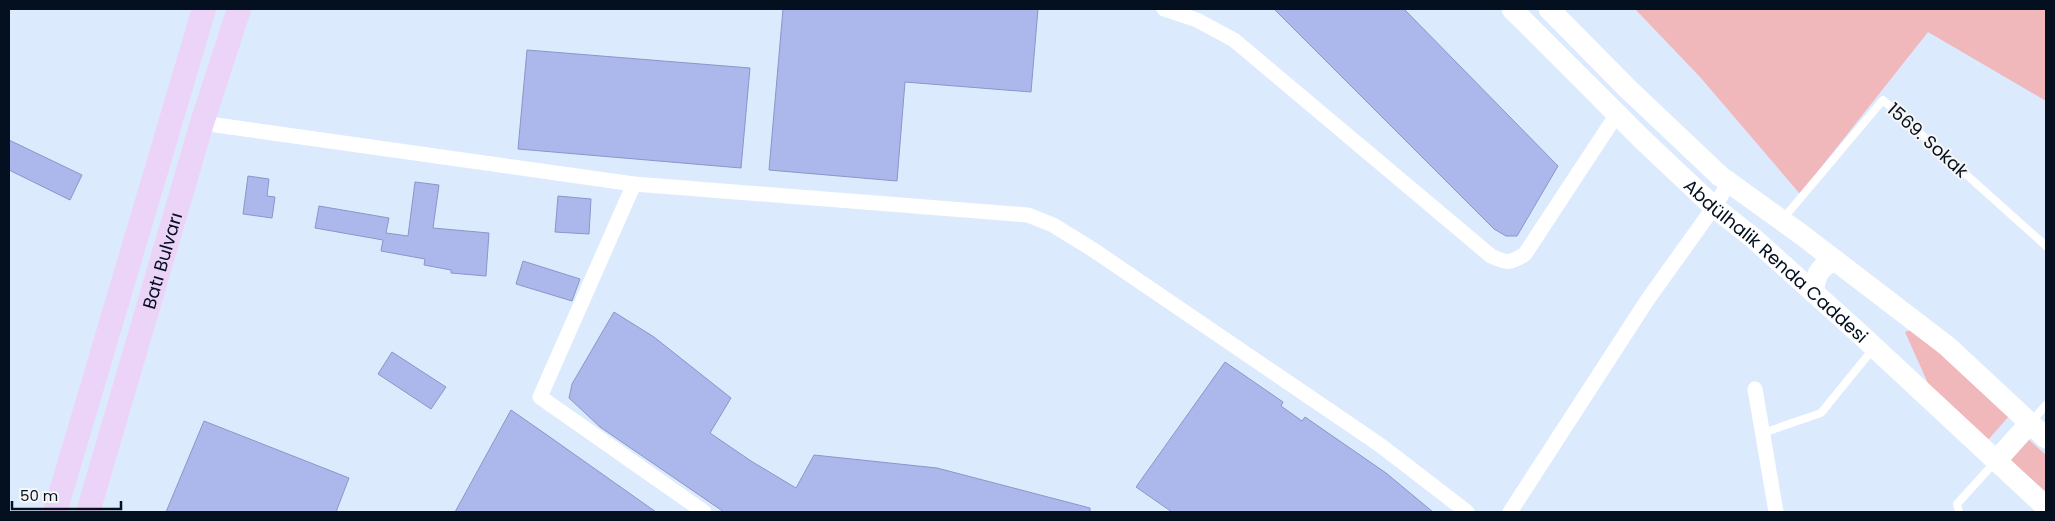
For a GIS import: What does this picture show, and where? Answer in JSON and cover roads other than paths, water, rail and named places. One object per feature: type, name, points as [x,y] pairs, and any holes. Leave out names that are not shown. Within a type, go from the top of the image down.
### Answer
[{"type":"main road","name":"Batı Bulvarı","points":[[55,512],[204,9]]},
{"type":"main road","name":"Batı Bulvarı","points":[[88,512],[202,123],[239,9]]},
{"type":"main road","name":"Abdülhalik Renda Caddesi","points":[[1512,9],[1714,207],[1813,292],[2046,507]]},
{"type":"main road","name":"Abdülhalik Renda Caddesi","points":[[1550,9],[1628,89],[1720,176],[1782,220],[1947,346],[2046,438]]},
{"type":"main road","points":[[1813,292],[1816,274],[1828,263],[1836,261]]},
{"type":"main road","points":[[1996,461],[2030,423]]},
{"type":"street","points":[[1164,9],[1197,20],[1234,40],[1491,256],[1504,261],[1514,261],[1525,254],[1617,114]]},
{"type":"street","points":[[202,123],[634,184],[1028,215],[1053,225],[1095,251],[1380,445],[1467,512]]},
{"type":"street","points":[[1510,512],[1648,299],[1729,183]]},
{"type":"street","points":[[634,184],[540,397],[704,512]]},
{"type":"street","points":[[1755,389],[1776,512]]},
{"type":"lane","name":"1569. Sokak","points":[[1782,220],[1883,100],[2046,246]]},
{"type":"lane","points":[[1763,433],[1821,413],[1874,348]]},
{"type":"lane","points":[[2030,423],[2046,406]]},
{"type":"lane","points":[[1959,512],[1957,504],[1996,461]]}]
